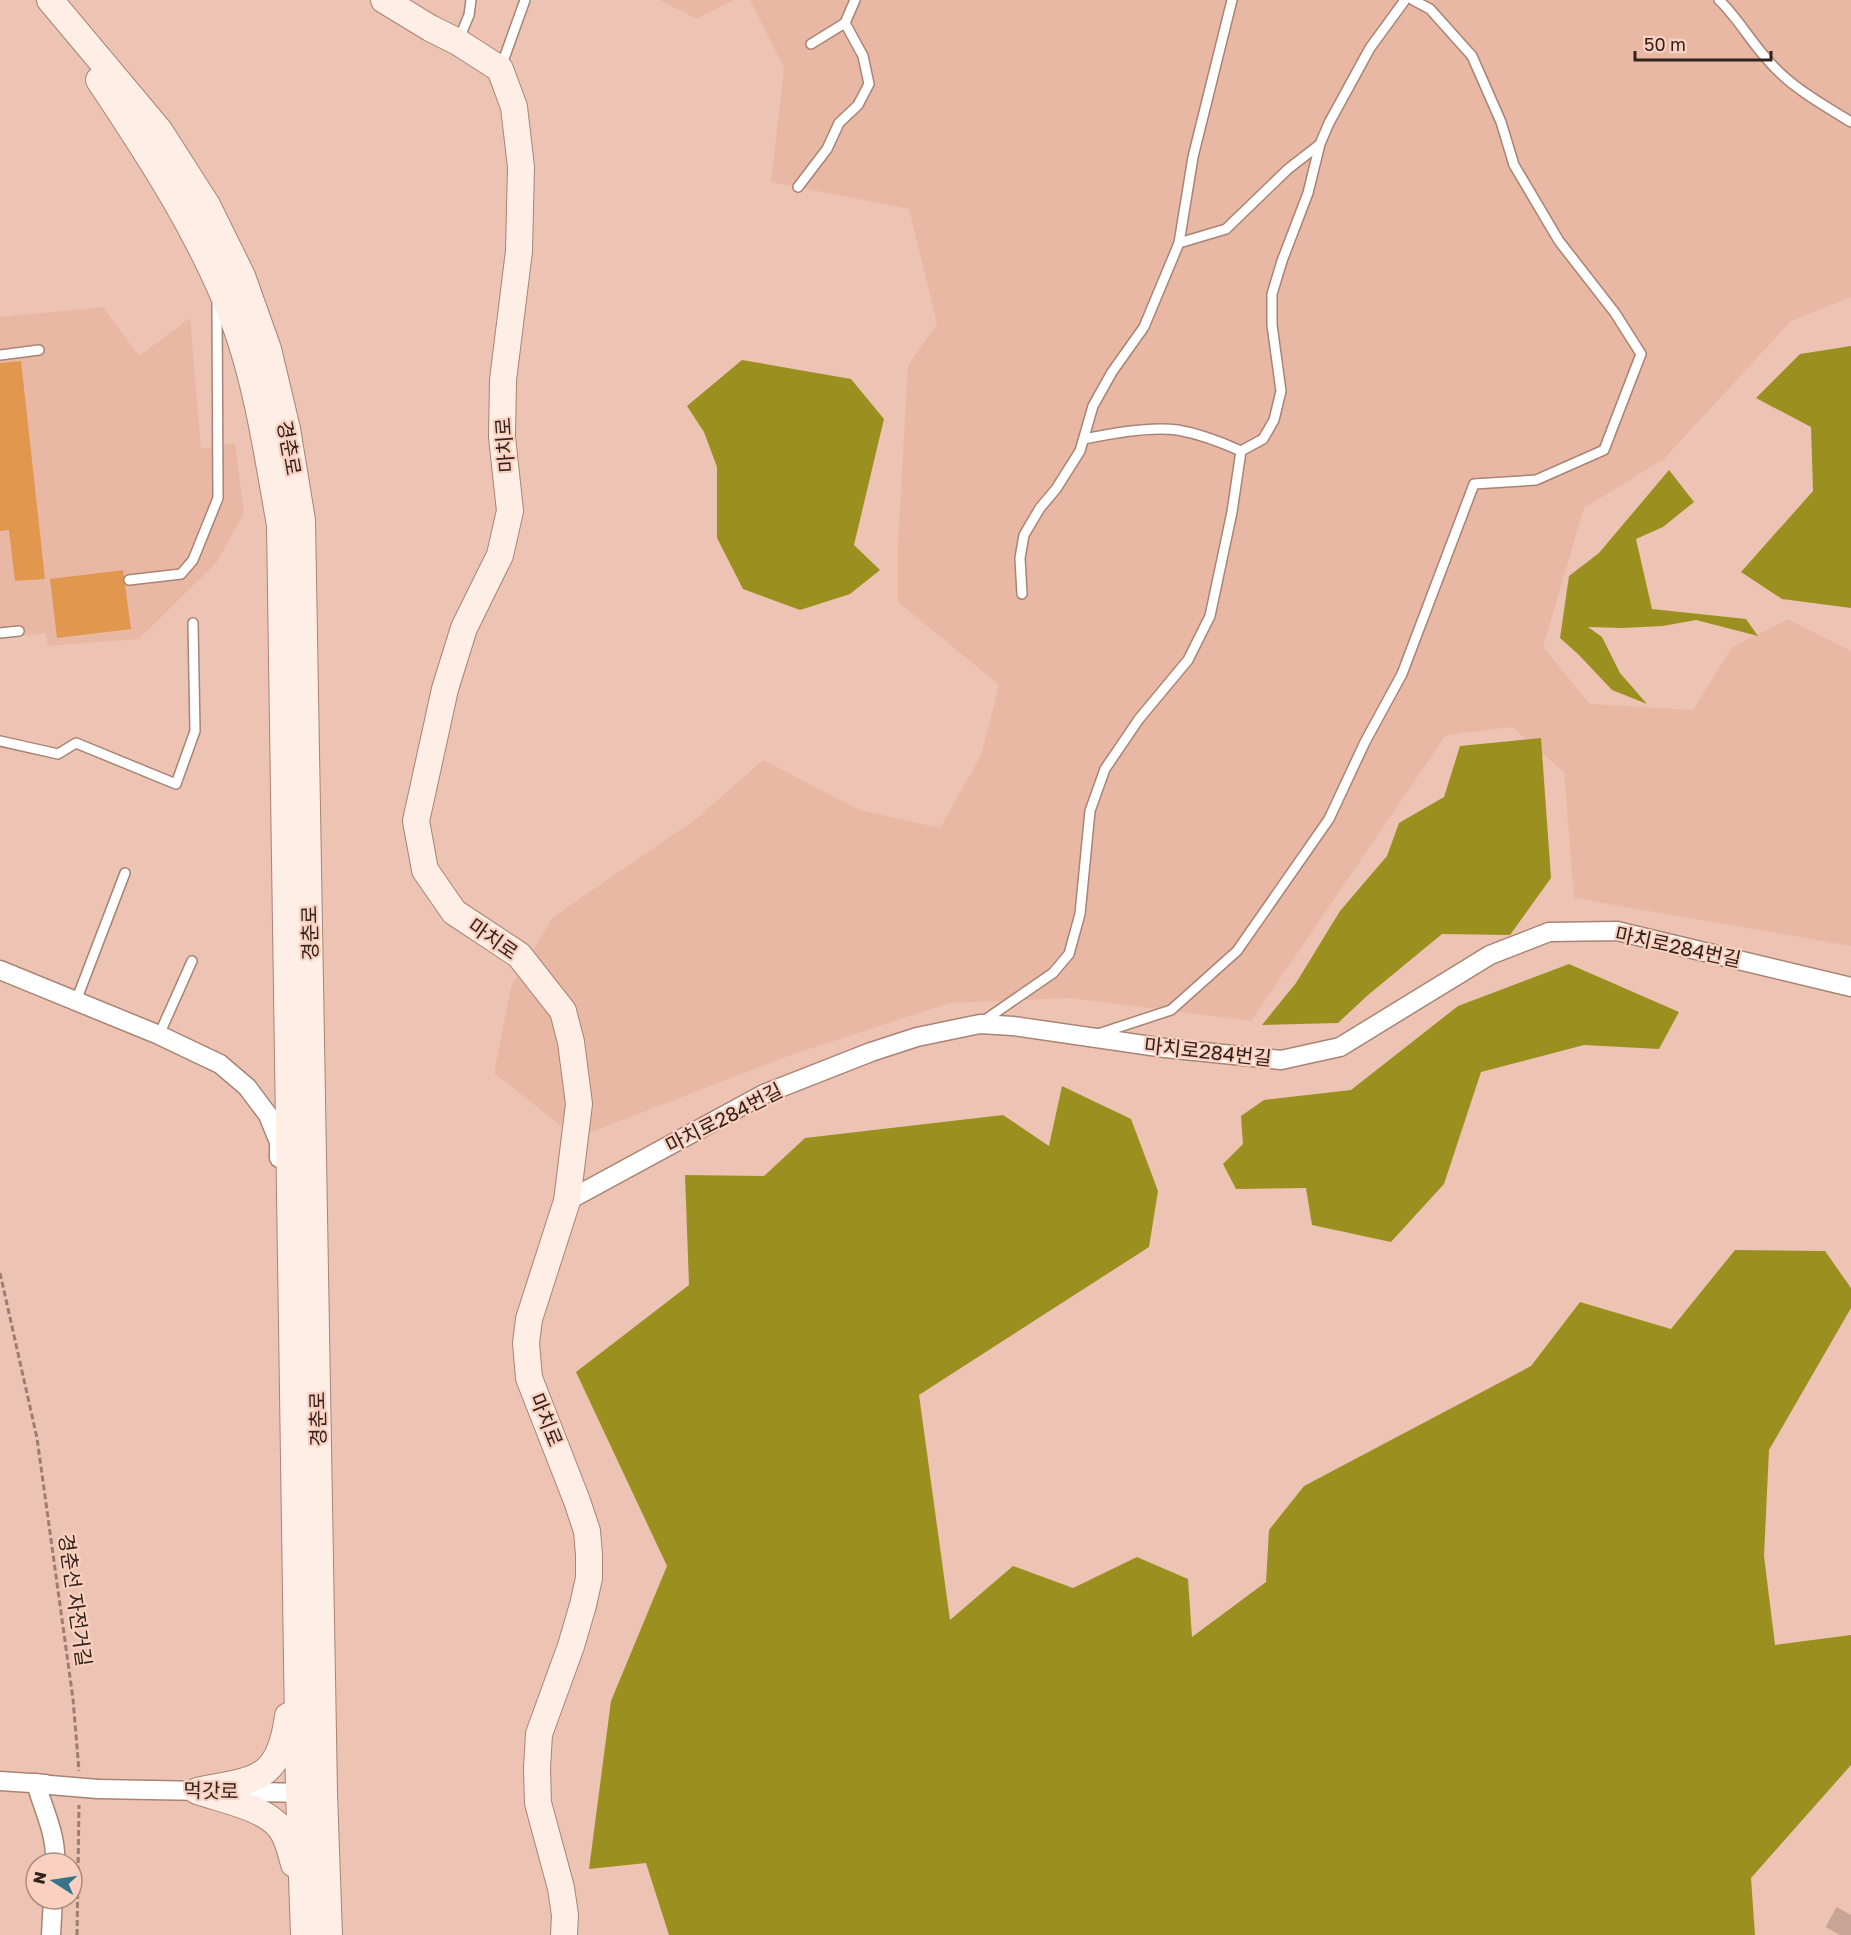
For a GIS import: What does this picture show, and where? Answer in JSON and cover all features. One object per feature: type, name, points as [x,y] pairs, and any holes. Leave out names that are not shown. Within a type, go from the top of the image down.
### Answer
[{"type":"street","name":"경춘로","points":[[48,0],[191,225],[235,325],[258,405],[280,525],[297,1647],[328,1935]]},
{"type":"street","name":"경춘로","points":[[48,0],[159,130],[207,205],[242,276],[268,349],[287,429],[302,520],[312,1793],[303,1896],[304,1935]]},
{"type":"street","points":[[384,0],[500,69]]},
{"type":"street","name":"마치로","points":[[500,69],[514,107],[521,168],[519,251],[503,380],[502,437],[510,512],[500,555],[464,628],[452,669],[417,821],[425,870],[454,912],[519,955],[563,1011],[571,1042],[579,1104],[567,1201],[529,1319],[526,1343],[529,1378],[577,1501],[587,1531],[589,1555],[589,1578],[583,1605],[571,1646],[539,1734],[537,1757],[538,1803],[561,1888],[565,1915],[564,1935]]},
{"type":"street","name":"마치로284번길","points":[[567,1201],[764,1094],[870,1052],[908,1040],[980,1024],[1165,1048],[1281,1060],[1340,1047],[1490,955],[1549,932],[1617,931],[1851,987]]},
{"type":"street","points":[[0,970],[159,1035],[220,1064],[247,1087],[268,1114],[279,1142],[281,1201],[293,1341]]},
{"type":"street","points":[[197,1791],[250,1780],[266,1772],[276,1759],[285,1739],[297,1647]]},
{"type":"street","points":[[0,1781],[43,1784],[56,1851]]},
{"type":"street","name":"먹갓로","points":[[43,1784],[98,1789],[312,1793]]},
{"type":"street","points":[[197,1791],[270,1817],[281,1829],[289,1845],[303,1896]]},
{"type":"street","points":[[51,1935],[52,1911]]},
{"type":"lane","points":[[458,42],[470,15],[471,0]]},
{"type":"lane","points":[[500,69],[525,0]]},
{"type":"lane","points":[[811,45],[845,23],[855,0]]},
{"type":"lane","points":[[1022,594],[1020,558],[1024,535],[1080,451],[1093,406],[1112,372],[1144,327],[1179,243],[1193,157],[1232,0]]},
{"type":"lane","points":[[1242,451],[1263,440],[1274,420],[1281,391],[1272,325],[1272,294],[1308,193],[1320,144],[1370,48],[1405,0]]},
{"type":"lane","points":[[1089,1037],[1171,1010],[1237,951],[1329,819],[1365,742],[1402,674],[1474,484],[1536,480],[1604,450],[1641,354],[1615,313],[1559,242],[1514,165],[1501,122],[1472,56],[1430,9],[1413,0]]},
{"type":"lane","points":[[1430,9],[1436,0]]},
{"type":"lane","points":[[1719,0],[1733,14],[1766,59],[1803,93],[1851,122]]},
{"type":"lane","points":[[798,187],[827,149],[839,123],[858,105],[869,84],[863,56],[845,23]]},
{"type":"lane","points":[[1179,243],[1226,229],[1288,169],[1320,144]]},
{"type":"lane","points":[[129,580],[181,574],[193,560],[218,498],[217,284]]},
{"type":"lane","points":[[0,355],[39,351]]},
{"type":"lane","points":[[1084,440],[1116,431],[1177,430],[1214,439],[1242,451]]},
{"type":"lane","points":[[980,1024],[1053,973],[1069,954],[1080,914],[1090,811],[1105,769],[1139,719],[1188,660],[1210,616],[1242,451]]},
{"type":"lane","points":[[0,741],[58,754],[76,743],[176,784],[195,730],[193,623]]},
{"type":"lane","points":[[0,633],[20,631]]},
{"type":"lane","points":[[76,1001],[125,873]]},
{"type":"lane","points":[[159,1035],[192,961]]},
{"type":"path","name":"경춘선 자전거길","points":[[0,1273],[37,1438],[73,1699],[79,1777]]},
{"type":"path","points":[[77,1935],[80,1799]]},
{"type":"shaded area","points":[[660,0],[734,0],[696,19]]},
{"type":"shaded area","points":[[750,0],[1851,0],[1851,297],[1791,321],[1664,459],[1584,508],[1543,647],[1590,704],[1693,710],[1732,647],[1788,619],[1851,651],[1851,946],[1574,898],[1564,772],[1512,727],[1446,735],[1251,1021],[1070,998],[949,1003],[788,1056],[576,1138],[494,1073],[511,987],[553,917],[696,819],[763,760],[860,810],[940,828],[981,755],[999,685],[898,602],[898,544],[908,365],[937,324],[909,209],[771,182],[784,68]]},
{"type":"shaded area","points":[[103,307],[139,356],[190,318],[201,449],[235,443],[244,513],[217,562],[139,639],[48,646],[45,633],[0,639],[0,317]]},
{"type":"shaded area","points":[[1851,346],[1851,608],[1782,599],[1741,572],[1813,491],[1811,427],[1756,398],[1800,354]]},
{"type":"shaded area","points":[[742,360],[851,379],[884,419],[854,545],[880,570],[850,594],[800,610],[743,589],[717,538],[717,467],[704,432],[687,406]]},
{"type":"shaded area","points":[[1669,470],[1694,502],[1663,527],[1636,539],[1652,609],[1746,619],[1758,636],[1696,620],[1663,626],[1588,627],[1602,637],[1620,673],[1647,704],[1612,690],[1560,638],[1569,576],[1599,553]]},
{"type":"shaded area","points":[[1541,738],[1551,878],[1510,935],[1442,934],[1338,1023],[1262,1025],[1296,983],[1340,911],[1387,856],[1399,823],[1444,797],[1460,746]]},
{"type":"shaded area","points":[[1569,964],[1679,1012],[1659,1049],[1584,1045],[1481,1072],[1444,1184],[1391,1242],[1312,1225],[1306,1188],[1236,1189],[1223,1164],[1243,1144],[1241,1116],[1264,1100],[1351,1090],[1458,1006]]},
{"type":"shaded area","points":[[1062,1086],[1131,1119],[1158,1191],[1149,1247],[919,1395],[950,1620],[1013,1566],[1073,1588],[1137,1557],[1188,1579],[1192,1637],[1266,1582],[1269,1530],[1304,1486],[1531,1366],[1580,1302],[1671,1329],[1735,1250],[1825,1251],[1851,1288],[1851,1308],[1769,1450],[1764,1556],[1775,1645],[1851,1635],[1851,1765],[1751,1878],[1755,1935],[669,1935],[646,1863],[589,1869],[611,1701],[667,1566],[576,1372],[689,1285],[685,1175],[764,1176],[805,1138],[1003,1115],[1049,1146]]},
{"type":"building","points":[[21,361],[45,579],[15,581],[9,530],[0,531],[0,363]]},
{"type":"building","points":[[123,570],[131,629],[57,638],[50,579]]},
{"type":"tunnel","points":[[1840,1935],[1851,1915]]}]
